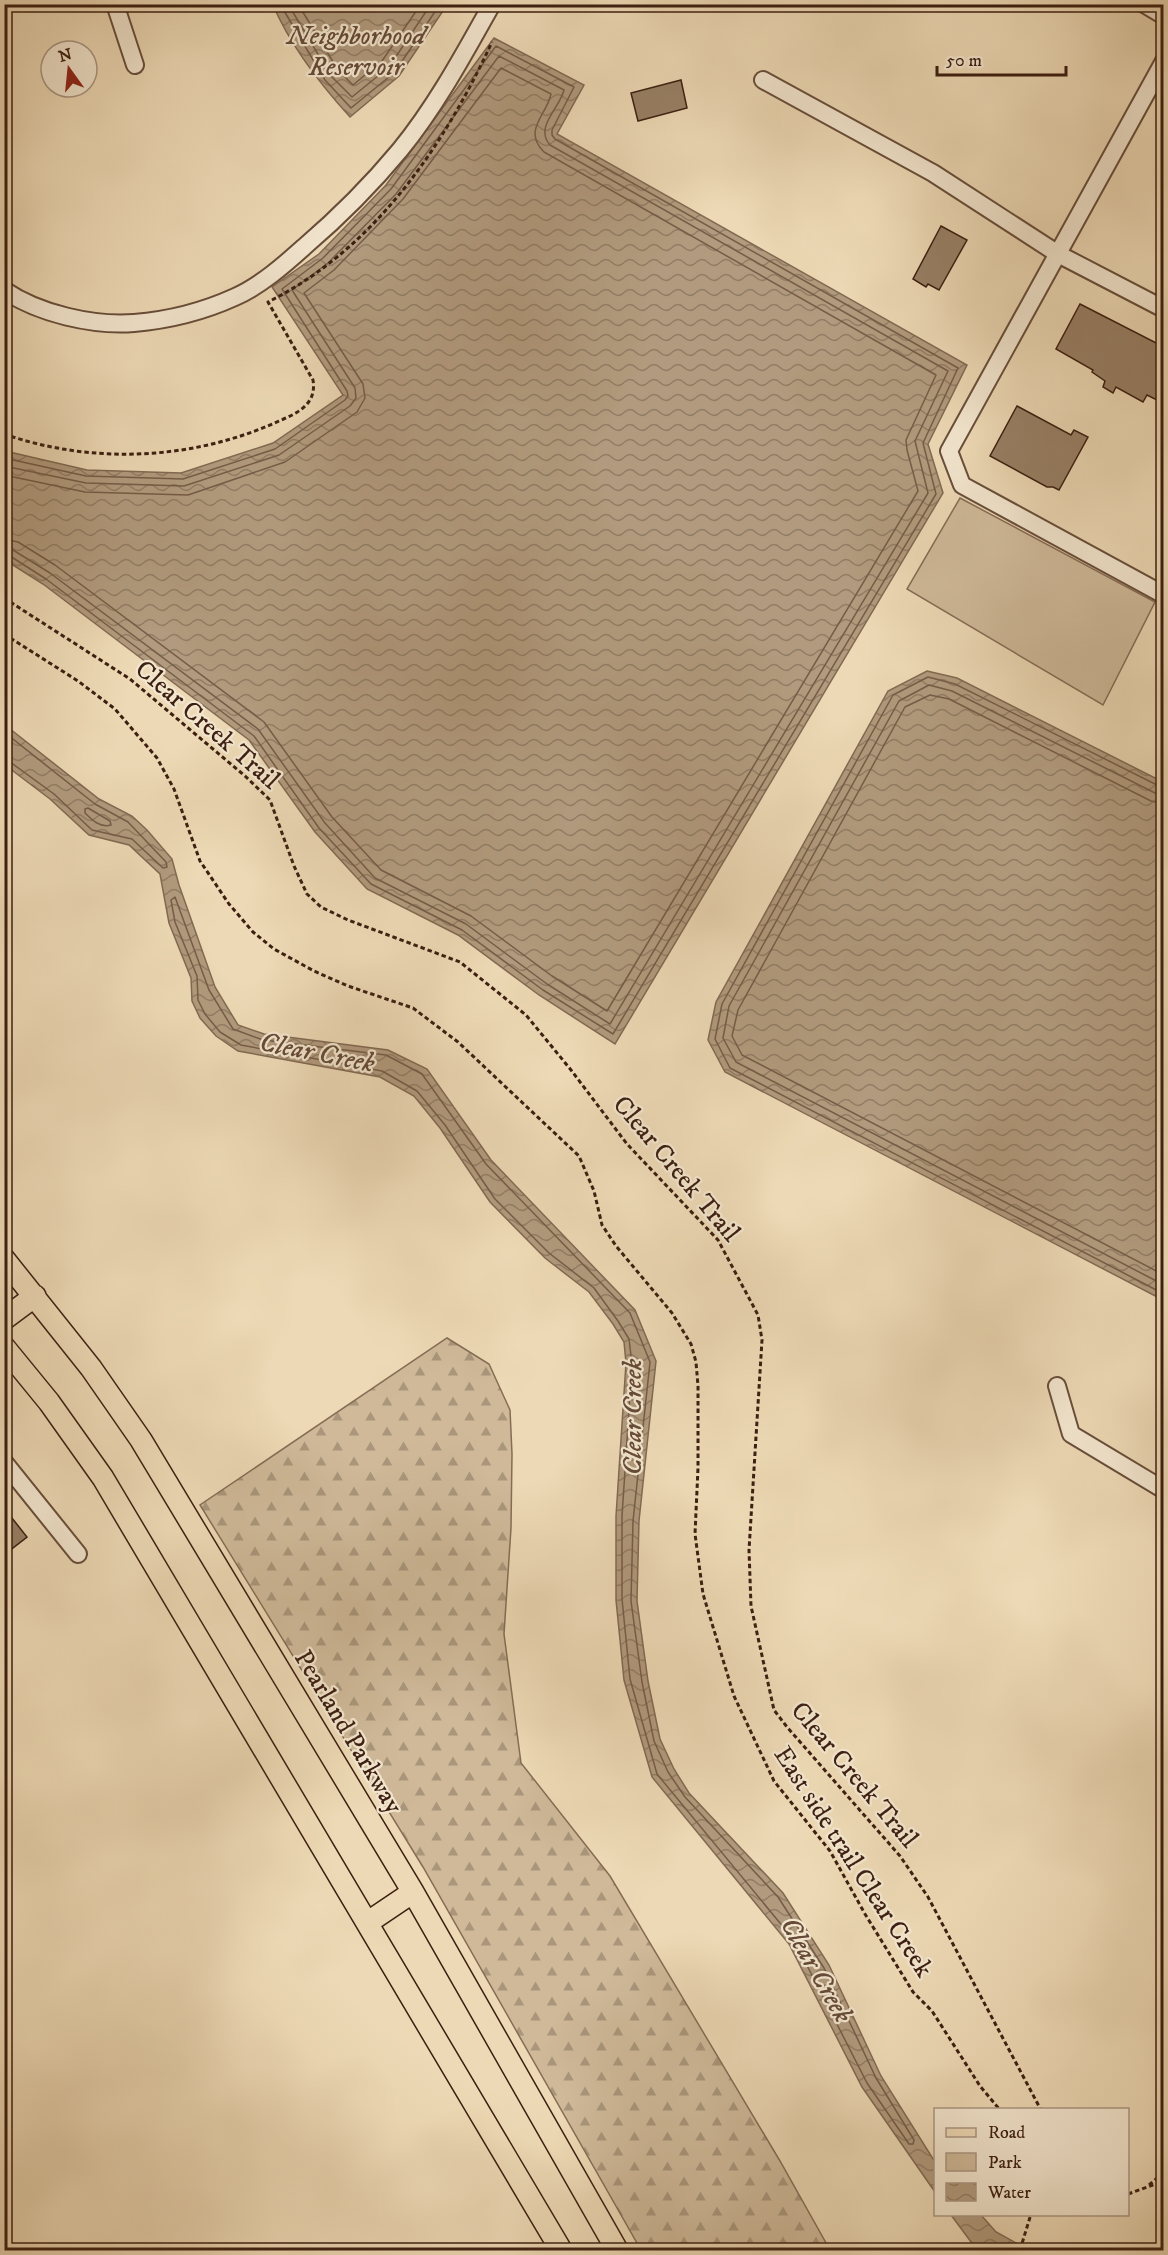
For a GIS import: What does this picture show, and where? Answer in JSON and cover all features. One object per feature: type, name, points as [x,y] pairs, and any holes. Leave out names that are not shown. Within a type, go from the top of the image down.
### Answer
[{"type":"main road","name":"Pearland Parkway","points":[[4,1259],[91,1368],[141,1440],[413,1892],[617,2250]]},
{"type":"main road","points":[[4,1319],[35,1296]]},
{"type":"main road","points":[[4,1347],[49,1402],[103,1478],[561,2250]]},
{"type":"main road","points":[[367,1923],[413,1892]]},
{"type":"street","points":[[115,4],[135,65]]},
{"type":"street","points":[[4,290],[46,310],[87,321],[118,324],[175,318],[203,310],[237,296],[273,273],[342,214],[400,150],[436,100],[492,4]]},
{"type":"street","points":[[1144,4],[1164,16]]},
{"type":"street","points":[[1164,61],[949,451],[962,485],[1164,595]]},
{"type":"street","points":[[763,80],[933,173],[1058,254],[1164,309]]},
{"type":"street","points":[[1056,1386],[1071,1434],[1164,1490]]},
{"type":"street","points":[[4,1462],[78,1554]]},
{"type":"path","points":[[4,434],[62,450],[150,454],[184,450],[237,438],[296,413],[312,398],[313,380],[268,302]]},
{"type":"path","name":"Clear Creek Trail","points":[[4,598],[130,679],[245,776],[270,800],[294,866],[307,894],[321,907],[348,920],[460,962],[526,1015],[627,1144],[718,1240],[758,1315],[762,1341],[749,1550],[751,1606],[774,1710],[900,1856],[928,1897],[1040,2108]]},
{"type":"path","name":"East side trail Clear Creek","points":[[4,634],[78,681],[115,709],[158,758],[174,789],[200,861],[228,904],[253,932],[274,949],[314,971],[348,986],[413,1008],[458,1042],[579,1156],[594,1191],[602,1225],[616,1246],[672,1313],[691,1344],[696,1362],[698,1386],[695,1534],[703,1594],[734,1696],[774,1781],[830,1851],[913,1992],[932,2011],[980,2086],[999,2108]]},
{"type":"path","points":[[1146,2188],[1164,2172]]},
{"type":"path","points":[[1129,2194],[1164,2181]]},
{"type":"path","points":[[1020,2250],[1030,2216]]},
{"type":"green space","points":[[960,498],[1155,602],[1103,705],[907,589]]},
{"type":"green space","points":[[447,1338],[489,1364],[510,1410],[511,1528],[504,1634],[521,1763],[610,1876],[780,2161],[830,2250],[641,2250],[423,1867],[200,1505]]},
{"type":"water","name":"Neighborhood Reservoir","points":[[273,5],[447,5],[399,76],[350,117],[307,64],[288,36]]},
{"type":"water","points":[[494,38],[584,85],[557,134],[967,365],[928,444],[943,493],[615,1044],[539,995],[458,935],[367,889],[315,832],[249,740],[43,584],[5,560],[5,451],[87,470],[181,473],[273,443],[343,395],[272,287],[319,254],[386,185]]},
{"type":"water","points":[[927,671],[957,678],[1163,782],[1163,1300],[725,1072],[708,1040],[716,1002],[888,691]]},
{"type":"water","name":"Clear Creek","points":[[5,725],[99,799],[132,816],[147,830],[172,859],[215,987],[238,1025],[264,1034],[388,1050],[427,1069],[491,1160],[635,1310],[656,1361],[639,1521],[637,1601],[648,1681],[660,1739],[674,1769],[689,1793],[783,1893],[829,1965],[881,2076],[934,2160],[934,2191],[862,2087],[789,1944],[652,1777],[624,1680],[616,1600],[616,1516],[626,1363],[624,1342],[613,1324],[589,1292],[545,1258],[490,1202],[440,1128],[414,1096],[380,1077],[238,1051],[216,1036],[200,1018],[192,1001],[191,978],[169,923],[160,874],[129,845],[89,835],[50,799],[5,765]]},
{"type":"water","points":[[952,2216],[982,2216],[996,2232],[1029,2250],[977,2250]]},
{"type":"building","points":[[681,80],[687,108],[638,121],[631,93]]},
{"type":"building","points":[[941,226],[967,240],[939,290],[928,284],[926,287],[913,279]]},
{"type":"building","points":[[1080,304],[1164,347],[1164,392],[1159,401],[1147,395],[1143,402],[1116,387],[1113,393],[1103,387],[1105,381],[1092,372],[1093,370],[1056,349]]},
{"type":"building","points":[[1017,406],[1071,435],[1074,430],[1088,437],[1059,490],[1047,487],[990,456]]},
{"type":"building","points":[[4,1508],[27,1537],[4,1555]]}]
